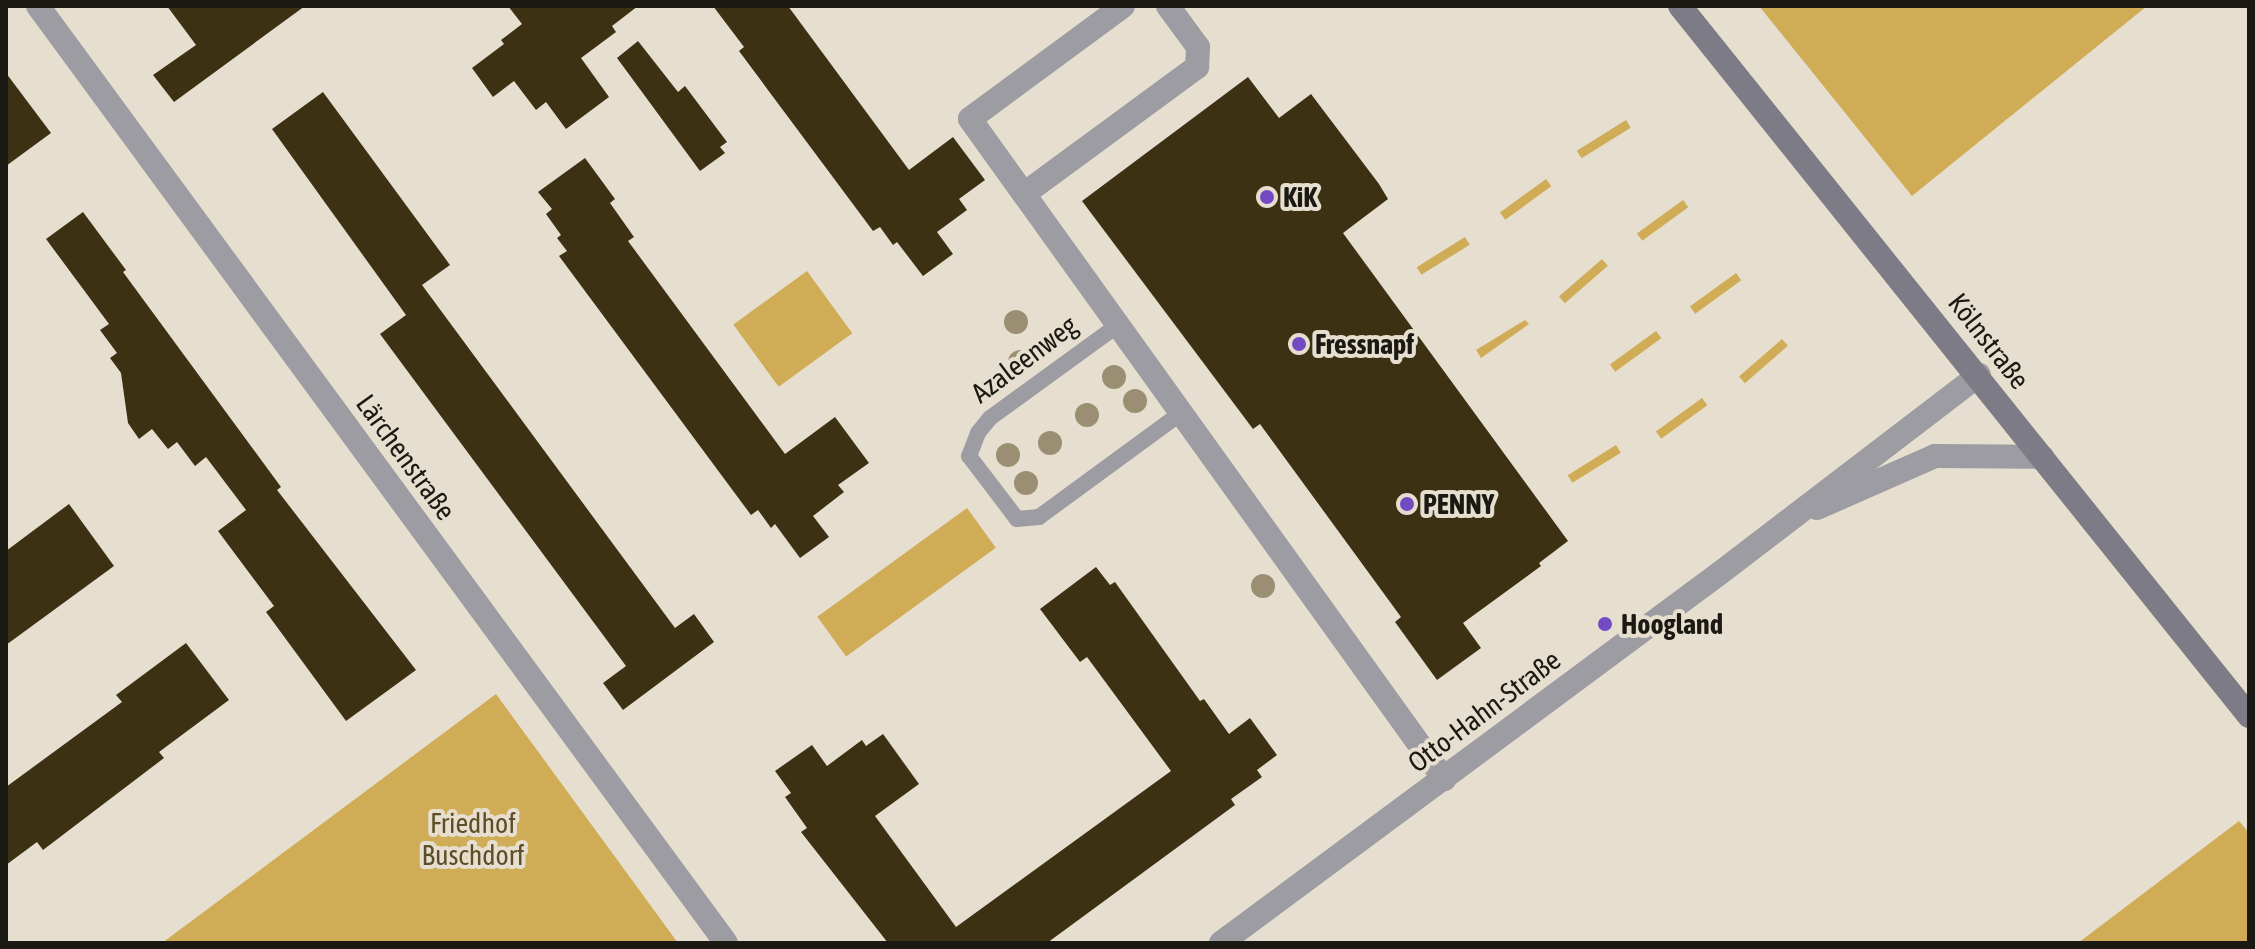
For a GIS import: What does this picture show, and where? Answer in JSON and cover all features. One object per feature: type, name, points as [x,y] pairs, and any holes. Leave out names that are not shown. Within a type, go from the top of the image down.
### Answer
[{"type":"main road","name":"Kölnstraße","points":[[1680,6],[1979,375],[2249,716]]},
{"type":"street","name":"Lärchenstraße","points":[[38,6],[726,943]]},
{"type":"street","name":"Azaleenweg","points":[[1123,6],[970,119],[1444,779]]},
{"type":"street","points":[[1024,194],[1197,67],[1198,47],[1168,6]]},
{"type":"street","name":"Otto-Hahn-Straße","points":[[1221,943],[1444,779],[1979,375]]},
{"type":"street","name":"Otto-Hahn-Straße","points":[[1782,524],[1935,456],[2042,457]]},
{"type":"lane","name":"Azaleenweg","points":[[1118,325],[990,418],[978,433],[969,456],[1017,519],[1039,517],[1181,413]]},
{"type":"green space","points":[[1759,6],[2147,6],[1912,196]]},
{"type":"green space","points":[[1626,120],[1631,128],[1582,158],[1577,151]]},
{"type":"green space","points":[[1546,179],[1551,186],[1505,220],[1500,213]]},
{"type":"green space","points":[[1683,200],[1688,207],[1642,241],[1637,234]]},
{"type":"green space","points":[[1465,237],[1470,245],[1421,275],[1417,267]]},
{"type":"green space","points":[[1602,259],[1608,266],[1565,303],[1559,296]]},
{"type":"green space","points":[[807,271],[852,333],[779,387],[733,324]]},
{"type":"green space","points":[[1736,273],[1741,280],[1695,314],[1690,307]]},
{"type":"green space","points":[[1525,320],[1529,324],[1481,358],[1476,350]]},
{"type":"green space","points":[[1656,331],[1661,338],[1615,372],[1610,365]]},
{"type":"green space","points":[[1782,339],[1788,346],[1745,383],[1739,376]]},
{"type":"green space","points":[[1702,398],[1707,405],[1661,439],[1656,432]]},
{"type":"green space","points":[[1616,445],[1621,453],[1572,483],[1568,475]]},
{"type":"green space","points":[[967,508],[996,548],[846,656],[817,617]]},
{"type":"green space","name":"Friedhof Buschdorf","points":[[496,694],[678,943],[162,943]]},
{"type":"green space","points":[[2239,821],[2249,833],[2249,943],[2078,943]]},
{"type":"building","points":[[167,6],[305,6],[174,102],[153,75],[196,45]]},
{"type":"building","points":[[508,6],[638,6],[612,26],[616,32],[581,58],[609,97],[566,129],[546,102],[536,110],[514,81],[493,97],[472,68],[504,44],[501,40],[522,24]]},
{"type":"building","points":[[713,6],[788,6],[909,170],[953,137],[985,180],[959,199],[967,210],[937,232],[953,254],[923,276],[897,242],[893,245],[880,227],[873,231],[739,51],[744,47]]},
{"type":"building","points":[[638,41],[678,92],[685,86],[727,142],[720,147],[725,153],[700,171],[617,58]]},
{"type":"building","points":[[6,73],[51,133],[6,166]]},
{"type":"building","points":[[1248,77],[1279,118],[1311,94],[1379,184],[1388,199],[1343,233],[1568,541],[1539,563],[1541,566],[1463,623],[1481,648],[1437,680],[1395,622],[1401,617],[1260,424],[1253,429],[1082,201]]},
{"type":"building","points":[[323,92],[450,265],[422,285],[675,628],[694,614],[714,642],[623,710],[603,683],[626,666],[380,334],[406,315],[272,129]]},
{"type":"building","points":[[585,158],[615,199],[610,203],[634,237],[628,241],[785,454],[835,417],[869,463],[838,485],[844,492],[813,516],[829,537],[800,558],[775,524],[771,528],[758,510],[751,515],[559,256],[567,251],[557,238],[561,235],[546,214],[552,209],[538,192]]},
{"type":"building","points":[[83,212],[126,270],[123,272],[281,487],[277,490],[416,670],[346,721],[266,612],[274,606],[218,531],[246,510],[206,457],[195,466],[177,442],[168,449],[152,429],[139,439],[128,423],[121,373],[110,358],[117,353],[100,330],[109,324],[46,239]]},
{"type":"building","points":[[69,504],[114,566],[6,645],[6,551]]},
{"type":"building","points":[[1096,567],[1110,585],[1115,582],[1200,701],[1204,699],[1229,734],[1250,718],[1277,755],[1257,770],[1262,777],[1231,799],[1235,805],[1047,943],[888,943],[801,832],[807,828],[785,797],[791,793],[775,771],[812,745],[827,766],[862,740],[866,746],[883,734],[919,784],[875,816],[956,927],[1171,771],[1087,657],[1080,662],[1040,609]]},
{"type":"building","points":[[186,643],[229,700],[159,752],[164,758],[43,850],[37,842],[6,865],[6,787],[122,702],[116,695]]},
{"type":"place","name":"KiK","points":[[1267,197]]},
{"type":"place","name":"Fressnapf","points":[[1299,344]]},
{"type":"place","name":"PENNY","points":[[1407,504]]},
{"type":"place","name":"Hoogland","points":[[1605,624]]}]
